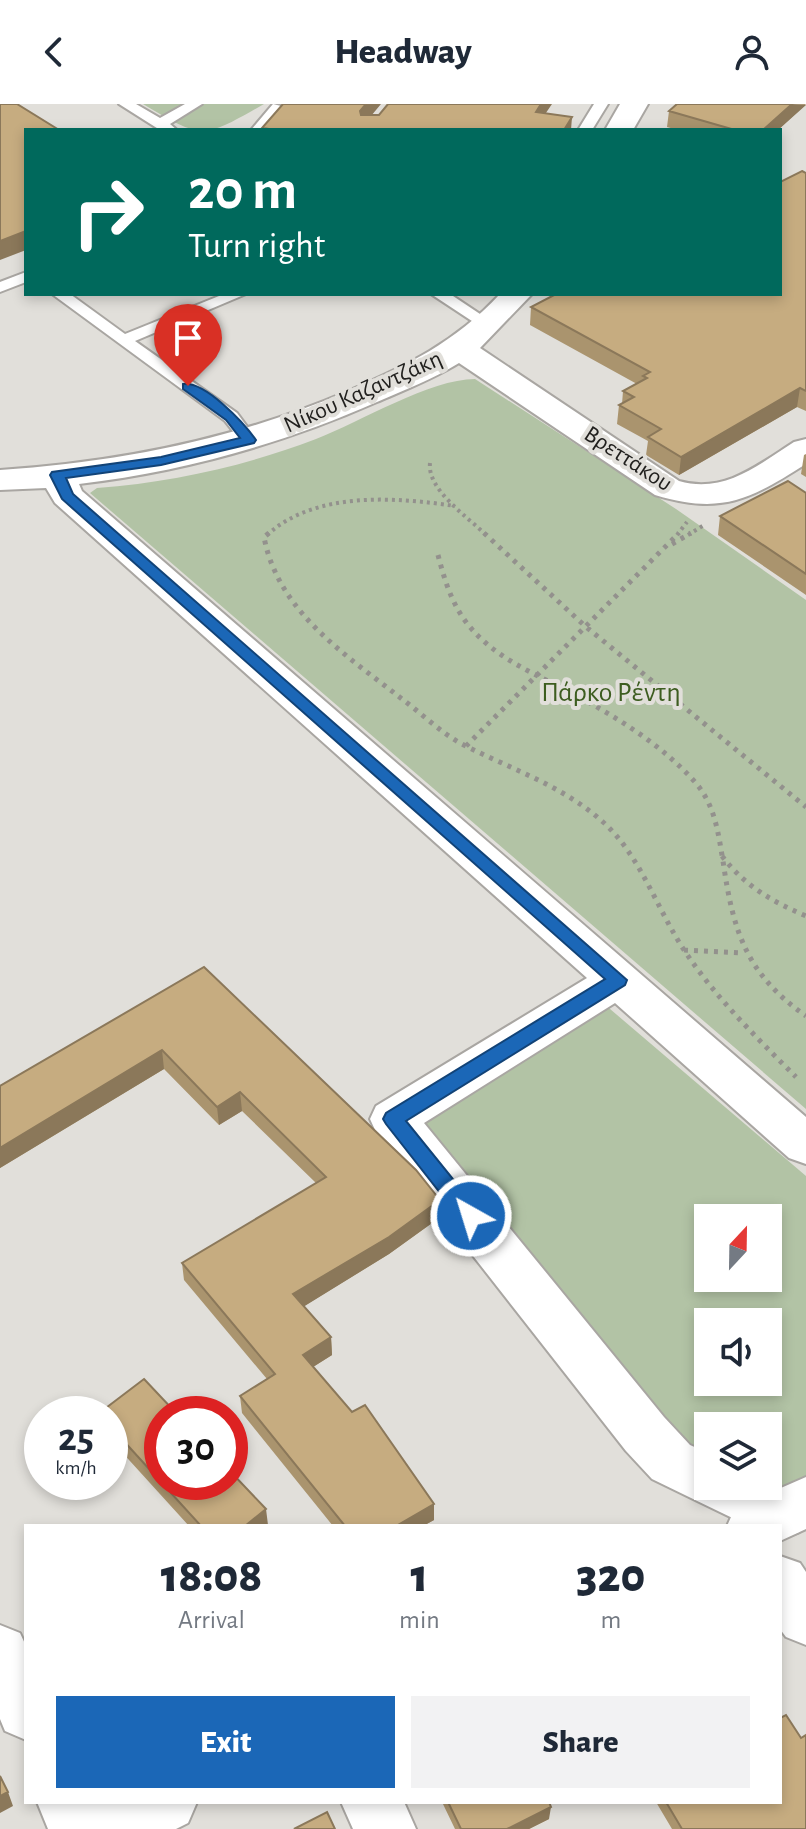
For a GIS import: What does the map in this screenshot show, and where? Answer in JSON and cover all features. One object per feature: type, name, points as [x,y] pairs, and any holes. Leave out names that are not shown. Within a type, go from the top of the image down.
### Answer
[{"type":"street","points":[[620,128],[634,104]]},
{"type":"street","name":"Νίκου Καζαντζάκη","points":[[0,480],[161,461],[249,440],[324,415],[404,378],[459,348],[515,296]]},
{"type":"street","name":"Βρεττάκου","points":[[459,348],[667,488],[698,497],[725,496],[806,449]]},
{"type":"street","points":[[57,475],[67,496],[806,1145]]},
{"type":"street","points":[[618,980],[393,1119],[645,1434],[671,1462],[694,1473]]},
{"type":"street","points":[[751,1500],[780,1514]]},
{"type":"street","points":[[782,1585],[806,1618]]},
{"type":"street","points":[[0,1653],[24,1707]]},
{"type":"street","points":[[68,1804],[79,1829]]},
{"type":"street","points":[[110,1829],[163,1804]]},
{"type":"street","points":[[372,1804],[386,1829]]},
{"type":"lane","points":[[126,104],[165,127],[195,104]]},
{"type":"lane","points":[[586,128],[601,104]]},
{"type":"lane","points":[[260,128],[278,107]]},
{"type":"lane","points":[[0,287],[24,278]]},
{"type":"lane","points":[[63,296],[231,417],[249,440]]},
{"type":"lane","points":[[123,340],[233,296]]},
{"type":"lane","points":[[442,296],[487,324]]},
{"type":"path","points":[[430,463],[432,479],[455,506],[585,626],[806,807]]},
{"type":"path","points":[[466,746],[667,547],[693,515],[698,497]]},
{"type":"path","points":[[455,506],[374,502],[323,507],[288,517],[271,528],[264,537],[268,558],[276,579],[313,627],[412,708],[466,746],[556,789],[601,820],[620,839],[684,950],[731,1012],[802,1083]]},
{"type":"path","points":[[438,555],[451,596],[472,630],[497,652],[603,710],[690,777],[703,792],[713,814],[734,924],[744,953],[751,967],[769,986],[806,1016]]},
{"type":"path","points":[[722,855],[739,879],[757,895],[806,916]]},
{"type":"path","points":[[684,950],[744,953]]},
{"type":"green space","points":[[143,104],[264,104],[218,128],[189,128]]},
{"type":"green space","name":"Πάρκο Ρέντη","points":[[475,379],[676,509],[806,600],[806,1109],[90,493],[97,488],[153,482],[236,465],[316,439],[437,386]]},
{"type":"green space","points":[[603,1003],[806,1176],[806,1476],[782,1488],[782,1412],[694,1412],[694,1451],[684,1445],[418,1121]]},
{"type":"building","points":[[0,104],[17,104],[56,128],[24,128],[24,232],[0,241]]},
{"type":"building","points":[[283,104],[366,104],[360,111],[361,115],[379,115],[388,104],[541,104],[536,112],[572,117],[565,128],[262,128]]},
{"type":"building","points":[[677,104],[792,104],[765,128],[728,128],[669,111]]},
{"type":"building","points":[[802,171],[806,173],[806,391],[800,388],[681,457],[648,437],[661,429],[619,405],[634,397],[623,391],[647,378],[643,376],[650,372],[531,307],[552,296],[782,296],[782,181]]},
{"type":"building","points":[[788,481],[806,493],[806,574],[720,516]]},
{"type":"building","points":[[204,967],[416,1170],[440,1200],[389,1237],[293,1294],[331,1337],[303,1355],[352,1412],[365,1405],[434,1504],[399,1524],[343,1524],[248,1406],[248,1396],[240,1396],[275,1374],[182,1263],[326,1177],[240,1092],[217,1107],[162,1050],[0,1148],[0,1086]]},
{"type":"building","points":[[144,1379],[160,1396],[144,1396],[144,1463],[128,1446],[128,1396],[122,1396]]},
{"type":"building","points":[[248,1490],[266,1509],[247,1524],[199,1524],[177,1500],[248,1500]]},
{"type":"building","points":[[786,1715],[801,1738],[806,1735],[806,1829],[682,1829],[667,1804],[782,1804],[782,1717]]},
{"type":"building","points":[[0,1776],[8,1792],[0,1796]]},
{"type":"building","points":[[449,1804],[550,1804],[551,1807],[507,1829],[461,1829]]},
{"type":"building","points":[[327,1812],[335,1829],[294,1829]]},
{"type":"route","points":[[188,386],[231,417],[249,440],[161,461],[57,475],[67,496],[618,980],[393,1119],[471,1216]]}]
